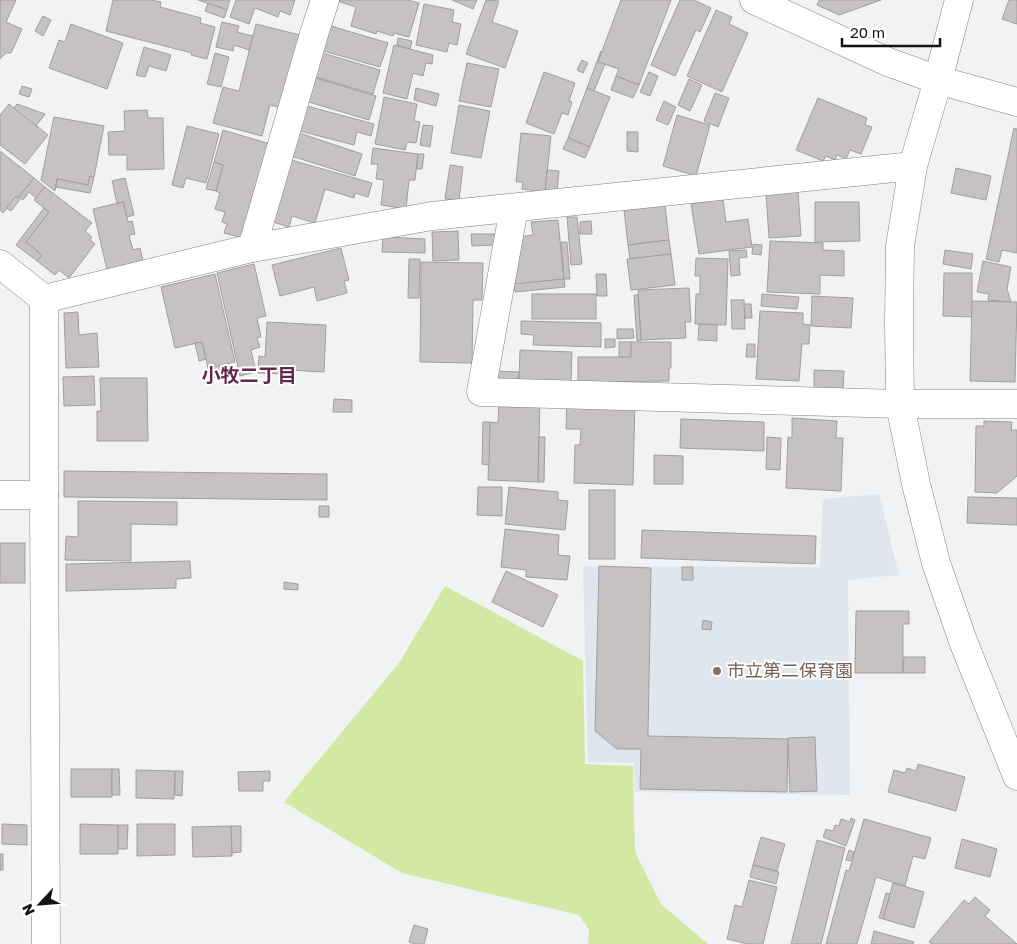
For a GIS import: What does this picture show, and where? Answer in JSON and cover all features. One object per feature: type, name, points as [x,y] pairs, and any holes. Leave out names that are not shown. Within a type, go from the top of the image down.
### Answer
[{"type":"street","points":[[252,248],[325,0]]},
{"type":"street","points":[[754,0],[888,62],[938,80],[1017,102]]},
{"type":"street","points":[[959,0],[913,166],[900,246],[900,404],[916,484],[936,563],[963,641],[1017,776]]},
{"type":"street","points":[[44,299],[252,248],[432,216],[913,166]]},
{"type":"street","points":[[514,208],[481,392],[900,404],[1017,404]]},
{"type":"street","points":[[0,264],[44,299]]},
{"type":"street","points":[[44,299],[46,944]]},
{"type":"street","points":[[0,495],[44,495]]},
{"type":"shaded area","name":"市立第二保育園","points":[[879,494],[899,575],[848,580],[850,795],[635,792],[634,763],[588,762],[583,566],[820,567],[823,499]]},
{"type":"green space","points":[[445,586],[583,661],[585,764],[633,766],[635,852],[661,904],[708,944],[588,944],[589,930],[579,915],[402,873],[284,802],[399,663]]},
{"type":"building","points":[[0,0],[16,0],[6,22],[22,29],[11,53],[6,53],[0,59]]},
{"type":"building","points":[[113,0],[151,0],[161,2],[160,7],[201,18],[200,23],[215,27],[207,59],[191,55],[192,53],[106,31]]},
{"type":"building","points":[[198,0],[230,0],[227,10]]},
{"type":"building","points":[[236,0],[295,0],[290,15],[280,11],[278,17],[255,8],[249,24],[230,17]]},
{"type":"building","points":[[334,0],[408,0],[419,3],[409,37],[394,33],[393,36],[377,31],[376,34],[351,26],[356,7]]},
{"type":"building","points":[[452,0],[477,0],[473,9]]},
{"type":"building","points":[[486,0],[499,1],[492,22],[518,31],[505,68],[466,54]]},
{"type":"building","points":[[621,0],[671,0],[639,85],[616,76],[619,69],[598,62]]},
{"type":"building","points":[[680,0],[694,0],[711,8],[700,32],[696,30],[675,76],[651,65]]},
{"type":"building","points":[[819,0],[881,0],[839,15],[817,5]]},
{"type":"building","points":[[1009,0],[1017,0],[1017,24],[1002,19]]},
{"type":"building","points":[[208,3],[227,10],[224,18],[205,11]]},
{"type":"building","points":[[424,4],[454,10],[452,22],[461,24],[457,45],[449,43],[447,52],[416,45]]},
{"type":"building","points":[[716,10],[732,17],[729,24],[748,33],[722,92],[687,76]]},
{"type":"building","points":[[43,16],[51,20],[43,36],[35,31]]},
{"type":"building","points":[[222,22],[239,26],[237,32],[253,36],[249,50],[234,45],[233,51],[216,47]]},
{"type":"building","points":[[71,24],[123,43],[107,89],[49,68],[59,40],[65,42]]},
{"type":"building","points":[[256,24],[304,36],[285,109],[270,105],[262,136],[213,123],[223,87],[239,91]]},
{"type":"building","points":[[328,25],[388,43],[380,67],[320,50]]},
{"type":"building","points":[[398,38],[412,41],[410,49],[397,45]]},
{"type":"building","points":[[394,45],[433,55],[432,64],[426,63],[423,76],[413,73],[407,99],[383,93]]},
{"type":"building","points":[[144,47],[171,55],[166,71],[149,66],[145,77],[136,75]]},
{"type":"building","points":[[601,51],[598,62],[605,64],[594,91],[587,88]]},
{"type":"building","points":[[319,52],[380,70],[373,94],[312,76]]},
{"type":"building","points":[[215,53],[229,57],[221,87],[207,84]]},
{"type":"building","points":[[582,60],[588,63],[583,73],[577,70]]},
{"type":"building","points":[[467,63],[499,69],[491,107],[459,101]]},
{"type":"building","points":[[544,72],[575,83],[569,101],[572,102],[568,115],[562,113],[554,134],[526,123]]},
{"type":"building","points":[[649,72],[658,76],[650,96],[640,92]]},
{"type":"building","points":[[309,76],[376,96],[369,120],[302,100]]},
{"type":"building","points":[[616,76],[639,85],[633,98],[611,90]]},
{"type":"building","points":[[689,79],[702,85],[690,111],[678,105]]},
{"type":"building","points":[[22,86],[32,89],[29,97],[19,94]]},
{"type":"building","points":[[416,88],[439,94],[436,106],[414,100]]},
{"type":"building","points":[[587,88],[610,97],[590,147],[568,138]]},
{"type":"building","points":[[715,93],[729,98],[718,127],[704,121]]},
{"type":"building","points":[[384,97],[417,104],[414,121],[420,122],[416,143],[407,142],[405,150],[375,144]]},
{"type":"building","points":[[818,98],[867,118],[865,125],[872,127],[861,154],[850,150],[846,159],[837,155],[835,160],[826,156],[823,161],[796,150]]},
{"type":"building","points":[[664,101],[676,107],[668,125],[656,120]]},
{"type":"building","points":[[9,104],[48,135],[25,164],[0,145],[0,115]]},
{"type":"building","points":[[17,104],[45,114],[36,126],[14,108]]},
{"type":"building","points":[[303,105],[374,124],[371,136],[357,132],[354,145],[296,130]]},
{"type":"building","points":[[459,105],[490,111],[481,158],[451,153]]},
{"type":"building","points":[[147,110],[148,118],[163,118],[164,169],[127,170],[127,155],[109,155],[108,132],[125,131],[124,111]]},
{"type":"building","points":[[677,115],[710,125],[696,176],[663,166]]},
{"type":"building","points":[[54,117],[104,126],[94,177],[90,176],[88,185],[57,179],[55,191],[41,180]]},
{"type":"building","points":[[423,125],[433,126],[430,147],[420,145]]},
{"type":"building","points":[[187,126],[219,134],[206,183],[186,178],[183,188],[172,185]]},
{"type":"building","points":[[1014,128],[1017,129],[1017,253],[1002,250],[999,262],[986,259]]},
{"type":"building","points":[[223,130],[270,144],[244,238],[224,233],[227,224],[222,222],[225,212],[215,209],[220,193],[216,191],[223,165],[214,162]]},
{"type":"building","points":[[296,132],[362,154],[355,176],[288,155]]},
{"type":"building","points":[[627,132],[638,132],[638,152],[627,151]]},
{"type":"building","points":[[521,133],[551,136],[545,192],[522,189],[523,182],[516,182]]},
{"type":"building","points":[[568,138],[590,147],[585,158],[563,149]]},
{"type":"building","points":[[373,148],[418,154],[415,180],[409,180],[406,209],[381,205],[384,180],[376,179],[378,164],[371,164]]},
{"type":"building","points":[[0,151],[34,178],[18,198],[16,196],[3,213],[0,210]]},
{"type":"building","points":[[418,154],[424,154],[422,169],[417,169]]},
{"type":"building","points":[[291,160],[372,183],[368,197],[355,193],[354,198],[325,189],[315,223],[292,216],[289,227],[273,222]]},
{"type":"building","points":[[214,162],[223,165],[216,191],[206,189]]},
{"type":"building","points":[[450,165],[463,167],[459,200],[445,199]]},
{"type":"building","points":[[956,168],[991,176],[986,200],[951,193]]},
{"type":"building","points":[[547,170],[559,171],[557,193],[545,192]]},
{"type":"building","points":[[90,176],[94,177],[90,193],[56,187],[57,179],[88,185]]},
{"type":"building","points":[[34,178],[45,187],[36,198],[29,192],[23,200],[21,198],[11,211],[6,208],[16,196],[18,198]]},
{"type":"building","points":[[125,178],[134,215],[127,217],[123,202],[117,203],[112,181]]},
{"type":"building","points":[[45,187],[92,223],[85,231],[92,237],[90,240],[95,244],[69,278],[59,270],[55,275],[37,261],[42,255],[26,242],[49,212],[34,200]]},
{"type":"building","points":[[798,191],[801,236],[769,238],[766,193]]},
{"type":"building","points":[[723,199],[726,222],[748,219],[752,247],[699,254],[691,204]]},
{"type":"building","points":[[123,202],[128,222],[132,221],[135,234],[129,235],[133,250],[140,248],[143,261],[107,270],[93,209]]},
{"type":"building","points":[[815,202],[859,202],[860,241],[815,242]]},
{"type":"building","points":[[665,205],[669,240],[628,245],[624,210]]},
{"type":"building","points":[[44,208],[49,212],[26,242],[42,255],[37,261],[16,245]]},
{"type":"building","points":[[567,217],[577,217],[582,264],[571,265]]},
{"type":"building","points":[[558,220],[564,279],[512,285],[517,237],[533,235],[531,222]]},
{"type":"building","points":[[591,221],[592,234],[580,234],[580,222]]},
{"type":"building","points":[[458,231],[459,260],[433,261],[432,232]]},
{"type":"building","points":[[471,234],[495,234],[495,245],[472,246]]},
{"type":"building","points":[[383,237],[425,239],[425,253],[382,252]]},
{"type":"building","points":[[669,240],[671,254],[630,259],[628,245]]},
{"type":"building","points":[[770,241],[823,243],[823,250],[844,251],[844,276],[820,275],[820,294],[767,292]]},
{"type":"building","points":[[561,242],[567,242],[570,279],[564,279]]},
{"type":"building","points":[[753,244],[762,245],[761,255],[752,254]]},
{"type":"building","points":[[341,248],[349,280],[344,281],[347,293],[317,301],[314,287],[280,296],[272,265]]},
{"type":"building","points":[[746,250],[747,257],[739,258],[740,275],[731,276],[729,251]]},
{"type":"building","points":[[945,250],[973,254],[971,269],[943,264]]},
{"type":"building","points":[[671,254],[675,285],[631,290],[627,259]]},
{"type":"building","points":[[696,258],[728,259],[726,325],[695,324],[696,294],[700,294],[700,276],[695,276]]},
{"type":"building","points":[[409,259],[420,259],[419,298],[408,298]]},
{"type":"building","points":[[983,261],[1011,267],[1007,289],[1011,302],[988,300],[989,294],[977,292]]},
{"type":"building","points":[[421,262],[483,263],[482,300],[473,300],[472,363],[420,362]]},
{"type":"building","points":[[254,264],[266,316],[257,318],[261,337],[257,338],[260,347],[251,350],[256,372],[240,376],[217,273]]},
{"type":"building","points":[[944,273],[972,273],[972,317],[943,316]]},
{"type":"building","points":[[215,274],[235,362],[208,368],[202,342],[175,348],[161,287]]},
{"type":"building","points":[[596,274],[606,274],[607,296],[597,296]]},
{"type":"building","points":[[564,279],[565,287],[515,292],[514,284]]},
{"type":"building","points":[[689,288],[691,322],[685,322],[686,338],[641,340],[638,290]]},
{"type":"building","points":[[532,294],[596,294],[596,319],[532,319]]},
{"type":"building","points":[[762,294],[799,297],[797,309],[761,306]]},
{"type":"building","points":[[634,295],[638,295],[641,340],[637,341]]},
{"type":"building","points":[[812,296],[853,298],[851,328],[811,326]]},
{"type":"building","points":[[731,300],[744,300],[745,329],[732,329]]},
{"type":"building","points":[[972,301],[1017,302],[1015,382],[970,381]]},
{"type":"building","points":[[744,304],[751,304],[752,318],[745,318]]},
{"type":"building","points":[[760,311],[803,313],[803,324],[810,325],[809,344],[802,344],[799,381],[756,379]]},
{"type":"building","points":[[78,312],[79,335],[97,333],[99,367],[66,368],[64,313]]},
{"type":"building","points":[[521,321],[601,323],[601,347],[533,345],[534,335],[521,334]]},
{"type":"building","points":[[267,322],[326,325],[324,372],[289,370],[289,374],[258,373],[259,356],[265,357]]},
{"type":"building","points":[[699,324],[717,325],[717,341],[698,340]]},
{"type":"building","points":[[617,329],[633,329],[634,338],[617,339]]},
{"type":"building","points":[[605,339],[615,339],[615,347],[605,348]]},
{"type":"building","points":[[202,342],[206,359],[199,361],[195,343]]},
{"type":"building","points":[[619,342],[631,342],[631,357],[619,357]]},
{"type":"building","points":[[631,342],[671,342],[669,381],[578,382],[578,357],[631,357]]},
{"type":"building","points":[[747,344],[755,344],[755,357],[746,357]]},
{"type":"building","points":[[520,350],[572,352],[571,382],[519,381]]},
{"type":"building","points":[[220,365],[222,376],[211,378],[208,368]]},
{"type":"building","points":[[814,370],[844,371],[843,389],[814,388]]},
{"type":"building","points":[[493,371],[519,372],[519,381],[493,380]]},
{"type":"building","points":[[94,376],[95,405],[64,406],[63,377]]},
{"type":"building","points":[[100,378],[147,378],[148,441],[97,441],[97,411],[101,411]]},
{"type":"building","points":[[499,397],[540,399],[538,482],[488,480],[490,422],[498,423]]},
{"type":"building","points":[[567,398],[635,400],[633,485],[574,483],[575,445],[580,445],[581,429],[566,429]]},
{"type":"building","points":[[334,399],[352,400],[352,412],[333,412]]},
{"type":"building","points":[[792,418],[837,421],[836,438],[843,438],[841,491],[786,488],[788,437],[792,438]]},
{"type":"building","points":[[681,419],[764,422],[764,451],[680,448]]},
{"type":"building","points":[[984,421],[1012,422],[1011,430],[1017,430],[1017,476],[997,493],[975,492],[976,426],[984,426]]},
{"type":"building","points":[[483,422],[490,422],[489,465],[482,464]]},
{"type":"building","points":[[539,437],[545,437],[544,482],[538,482]]},
{"type":"building","points":[[767,437],[781,438],[780,470],[766,469]]},
{"type":"building","points":[[654,455],[683,456],[683,484],[654,484]]},
{"type":"building","points":[[64,471],[327,474],[327,500],[64,497]]},
{"type":"building","points":[[478,487],[502,487],[502,516],[477,515]]},
{"type":"building","points":[[509,487],[558,492],[558,500],[568,501],[565,530],[505,524]]},
{"type":"building","points":[[589,490],[615,490],[615,559],[589,559]]},
{"type":"building","points":[[968,497],[1017,498],[1017,525],[967,523]]},
{"type":"building","points":[[78,501],[177,502],[177,525],[131,524],[131,561],[65,560],[66,536],[78,537]]},
{"type":"building","points":[[319,506],[329,506],[329,517],[319,517]]},
{"type":"building","points":[[505,529],[559,535],[558,555],[570,556],[567,580],[526,577],[526,570],[501,567]]},
{"type":"building","points":[[642,530],[816,536],[815,564],[641,558]]},
{"type":"building","points":[[0,543],[25,543],[25,583],[0,583]]},
{"type":"building","points":[[190,561],[191,578],[176,579],[176,588],[66,591],[66,564]]},
{"type":"building","points":[[599,566],[651,568],[648,736],[788,739],[787,792],[640,789],[641,749],[617,749],[595,731]]},
{"type":"building","points":[[682,567],[693,567],[693,580],[682,580]]},
{"type":"building","points":[[506,571],[558,595],[543,627],[492,602]]},
{"type":"building","points":[[284,582],[298,584],[298,590],[284,589]]},
{"type":"building","points":[[856,611],[909,611],[909,624],[903,624],[903,673],[855,673]]},
{"type":"building","points":[[703,620],[712,622],[711,630],[702,629]]},
{"type":"building","points":[[904,657],[925,657],[925,673],[903,673]]},
{"type":"building","points":[[815,737],[817,791],[790,792],[788,738]]},
{"type":"building","points":[[918,764],[965,777],[956,811],[888,792],[894,770],[905,773],[907,768],[916,771]]},
{"type":"building","points":[[71,769],[112,769],[112,797],[71,797]]},
{"type":"building","points":[[112,769],[119,769],[120,795],[112,795]]},
{"type":"building","points":[[136,770],[175,771],[174,799],[136,798]]},
{"type":"building","points":[[175,771],[183,771],[182,796],[175,795]]},
{"type":"building","points":[[270,771],[270,781],[263,781],[263,791],[239,791],[238,772]]},
{"type":"building","points":[[851,818],[855,820],[846,846],[823,837],[826,829],[833,831],[835,825],[839,826],[841,819],[850,822]]},
{"type":"building","points":[[864,819],[931,838],[925,859],[913,856],[905,886],[876,877],[857,944],[826,944],[846,870],[849,871]]},
{"type":"building","points":[[2,824],[27,825],[27,845],[2,844]]},
{"type":"building","points":[[80,824],[118,825],[118,854],[80,854]]},
{"type":"building","points":[[137,824],[175,824],[175,855],[137,856]]},
{"type":"building","points":[[118,825],[128,825],[127,849],[118,849]]},
{"type":"building","points":[[231,826],[232,856],[193,857],[192,827]]},
{"type":"building","points":[[231,826],[241,826],[241,852],[232,853]]},
{"type":"building","points":[[761,837],[785,844],[777,871],[753,865]]},
{"type":"building","points":[[962,839],[997,849],[990,877],[955,868]]},
{"type":"building","points":[[817,840],[845,848],[821,944],[791,944]]},
{"type":"building","points":[[849,850],[854,852],[852,861],[846,860]]},
{"type":"building","points":[[0,854],[3,854],[3,870],[0,870]]},
{"type":"building","points":[[753,865],[779,872],[776,884],[750,877]]},
{"type":"building","points":[[749,880],[777,887],[763,944],[747,944],[727,939],[735,905],[742,907]]},
{"type":"building","points":[[893,883],[924,892],[914,928],[883,919]]},
{"type":"building","points":[[886,893],[890,894],[883,919],[879,918]]},
{"type":"building","points":[[975,897],[990,910],[985,916],[1017,944],[932,944],[929,942],[964,900],[969,904]]},
{"type":"building","points":[[414,925],[428,929],[424,944],[409,942]]},
{"type":"building","points":[[874,931],[914,942],[913,944],[871,944]]},
{"type":"place","name":"市立第二保育園","points":[[717,671]]},
{"type":"district","name":"小牧二丁目","points":[[249,375]]}]
